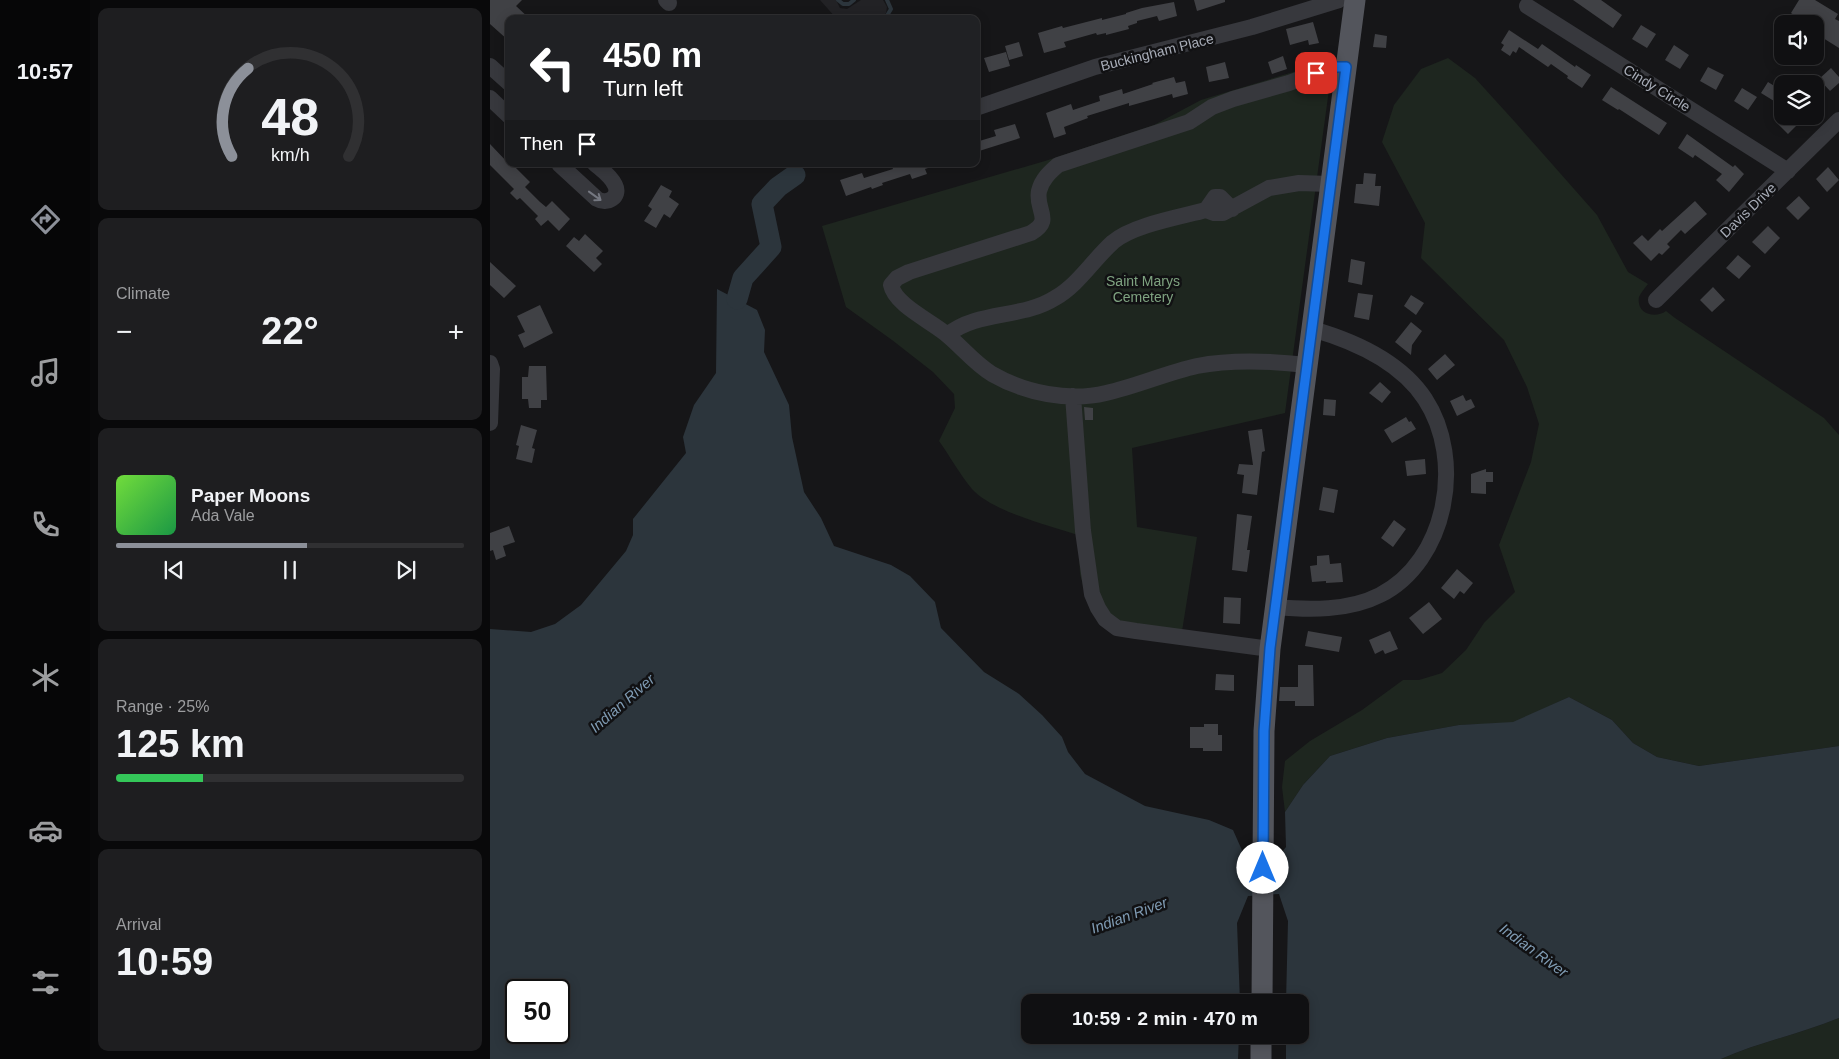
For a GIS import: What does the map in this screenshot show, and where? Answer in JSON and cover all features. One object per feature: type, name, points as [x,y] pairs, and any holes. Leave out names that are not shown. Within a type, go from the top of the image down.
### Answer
[{"type":"main road","points":[[1262,994],[1264,731],[1270,648],[1355,0]]},
{"type":"main road","points":[[1261,1044],[1261,1059]]},
{"type":"street","name":"Buckingham Place","points":[[980,107],[1095,67],[1252,27],[1338,0]]},
{"type":"street","name":"Cindy Circle","points":[[1527,6],[1788,171]]},
{"type":"street","points":[[490,66],[505,80]]},
{"type":"street","points":[[1307,365],[1258,361],[1223,362],[1179,371],[1104,394],[1073,396],[1049,394],[1017,385],[992,374],[973,360],[947,334],[900,301],[892,292],[891,285],[896,278],[909,272],[1031,233],[1038,229],[1042,226],[1044,218],[1039,202],[1039,190],[1045,176],[1058,165],[1189,122],[1212,107],[1234,99],[1289,83],[1329,68],[1346,67]]},
{"type":"street","points":[[490,98],[505,112]]},
{"type":"street","name":"Davis Drive","points":[[1656,300],[1839,120]]},
{"type":"street","points":[[562,167],[597,199],[608,201],[614,198],[617,192],[616,186],[598,167]]},
{"type":"street","points":[[947,334],[961,325],[987,317],[1037,307],[1056,298],[1094,264],[1112,243],[1130,231],[1206,210],[1214,213],[1223,213],[1270,188],[1299,183],[1330,184]]},
{"type":"street","points":[[1275,607],[1325,608],[1350,604],[1380,595],[1394,586],[1420,559],[1431,543],[1445,498],[1445,456],[1441,435],[1425,399],[1406,377],[1382,358],[1330,334],[1312,329]]},
{"type":"street","points":[[490,364],[492,369],[490,423]]},
{"type":"street","points":[[1073,396],[1088,575],[1092,594],[1105,619],[1117,628],[1136,632],[1270,648]]},
{"type":"shaded area","points":[[820,0],[836,0],[840,8],[847,9],[861,0],[883,0],[887,7],[884,15],[833,15]]},
{"type":"green space","points":[[1448,58],[1475,78],[1597,215],[1628,272],[1648,284],[1639,297],[1640,307],[1643,311],[1657,315],[1666,311],[1824,418],[1839,435],[1839,746],[1699,766],[1657,757],[1633,743],[1612,720],[1569,697],[1513,723],[1459,725],[1387,738],[1330,756],[1303,785],[1285,812],[1282,787],[1285,761],[1310,741],[1362,710],[1403,680],[1419,680],[1442,673],[1466,650],[1484,623],[1515,592],[1499,545],[1531,462],[1539,424],[1527,387],[1504,340],[1421,258],[1425,223],[1382,142],[1394,105],[1421,69]]},
{"type":"green space","name":"Saint Marys Cemetery","points":[[1333,60],[1285,413],[1132,448],[1137,527],[1197,537],[1180,644],[1124,636],[1086,596],[1080,574],[1078,535],[1007,511],[981,497],[968,484],[939,441],[955,408],[954,394],[933,372],[846,307],[822,226],[1045,161],[1154,125],[1201,100]]},
{"type":"green space","points":[[1839,1018],[1839,1059],[1721,1059],[1750,1048]]},
{"type":"water","name":"Indian River","points":[[717,289],[757,310],[765,330],[764,352],[789,405],[792,437],[804,492],[821,518],[834,546],[891,565],[910,576],[935,602],[941,628],[984,672],[1019,694],[1042,715],[1062,737],[1068,752],[1085,774],[1145,806],[1209,820],[1233,830],[1245,857],[1276,859],[1286,847],[1285,812],[1303,785],[1330,756],[1387,738],[1459,725],[1513,722],[1569,697],[1612,720],[1633,743],[1657,757],[1699,766],[1839,746],[1839,1018],[1721,1059],[1286,1059],[1286,1044],[1309,1044],[1309,994],[1286,994],[1288,921],[1279,894],[1248,896],[1237,923],[1240,994],[1021,994],[1021,1044],[1239,1044],[1238,1059],[490,1059],[490,629],[531,632],[555,624],[581,605],[626,551],[633,535],[633,519],[686,453],[683,437],[694,405],[716,373]]},
{"type":"building","points":[[490,0],[522,0],[516,6],[526,15],[505,15],[505,37],[490,24]]},
{"type":"building","points":[[1194,0],[1225,0],[1225,2],[1197,11]]},
{"type":"building","points":[[1573,0],[1601,0],[1622,15],[1613,28]]},
{"type":"building","points":[[1799,0],[1815,0],[1838,14],[1835,19],[1839,21],[1839,48],[1824,39],[1824,15],[1794,15],[1791,13]]},
{"type":"building","points":[[1174,2],[1177,16],[1159,21],[1157,16],[1137,21],[1137,23],[1128,26],[1129,29],[1106,35],[1106,33],[1097,35],[1096,33],[1064,42],[1066,47],[1044,53],[1038,33],[1062,26],[1063,28],[1102,18],[1102,20],[1142,8]]},
{"type":"building","points":[[1313,22],[1319,43],[1309,45],[1308,40],[1290,45],[1286,29]]},
{"type":"building","points":[[1641,25],[1656,34],[1647,48],[1632,39]]},
{"type":"building","points":[[1509,30],[1538,49],[1542,44],[1575,67],[1576,65],[1591,75],[1582,88],[1551,64],[1548,67],[1519,47],[1516,53],[1513,51],[1510,56],[1501,50],[1504,45],[1501,43]]},
{"type":"building","points":[[1375,34],[1387,36],[1386,48],[1373,47]]},
{"type":"building","points":[[1019,42],[1023,56],[1009,60],[1005,46]]},
{"type":"building","points":[[1674,45],[1689,55],[1680,69],[1665,60]]},
{"type":"building","points":[[1006,52],[1010,66],[989,72],[984,58]]},
{"type":"building","points":[[1283,56],[1287,69],[1272,74],[1268,62]]},
{"type":"building","points":[[1225,62],[1229,78],[1209,82],[1206,67]]},
{"type":"building","points":[[1708,67],[1724,75],[1716,90],[1700,81]]},
{"type":"building","points":[[1831,68],[1839,77],[1839,83],[1830,91],[1824,84],[1823,75]]},
{"type":"building","points":[[1174,77],[1176,83],[1185,81],[1188,94],[1173,98],[1172,94],[1129,106],[1129,103],[1087,116],[1088,118],[1064,127],[1066,134],[1054,138],[1046,113],[1071,104],[1073,110],[1100,101],[1099,96],[1122,89],[1123,94]]},
{"type":"building","points":[[1768,82],[1774,86],[1774,101],[1761,93]]},
{"type":"building","points":[[1611,87],[1667,123],[1659,135],[1602,100]]},
{"type":"building","points":[[1742,88],[1757,97],[1748,110],[1734,101]]},
{"type":"building","points":[[1015,124],[1020,138],[980,151],[980,141],[996,136],[994,130]]},
{"type":"building","points":[[1779,125],[1797,125],[1788,134]]},
{"type":"building","points":[[1687,134],[1733,167],[1735,165],[1744,174],[1729,192],[1716,180],[1722,174],[1695,155],[1693,158],[1678,148]]},
{"type":"building","points":[[490,144],[505,160],[505,167],[515,167],[530,182],[525,187],[540,202],[546,207],[552,201],[570,219],[559,231],[548,220],[541,226],[535,219],[538,216],[520,198],[517,200],[510,193],[514,189],[490,165]]},
{"type":"building","points":[[892,167],[931,167],[925,169],[927,174],[912,179],[910,174],[882,183],[883,185],[872,189],[871,187],[846,196],[840,180],[862,173],[864,178],[893,169]]},
{"type":"building","points":[[1828,167],[1839,180],[1827,192],[1816,179]]},
{"type":"building","points":[[1364,173],[1376,174],[1375,186],[1381,186],[1379,206],[1354,203],[1356,184],[1363,184]]},
{"type":"building","points":[[661,185],[672,191],[669,197],[679,204],[670,218],[664,214],[656,228],[644,221],[652,209],[648,206]]},
{"type":"building","points":[[1799,196],[1810,208],[1798,220],[1786,208]]},
{"type":"building","points":[[1695,201],[1707,214],[1685,234],[1681,230],[1667,244],[1670,247],[1662,255],[1659,253],[1651,261],[1633,243],[1642,235],[1648,241]]},
{"type":"building","points":[[1768,226],[1780,238],[1765,254],[1752,242]]},
{"type":"building","points":[[585,234],[603,251],[596,258],[602,264],[594,272],[566,246],[574,237],[579,241]]},
{"type":"building","points":[[1738,255],[1751,266],[1739,279],[1726,268]]},
{"type":"building","points":[[1351,259],[1365,262],[1362,285],[1348,282]]},
{"type":"building","points":[[490,262],[516,286],[504,298],[490,285]]},
{"type":"building","points":[[1713,287],[1725,300],[1712,312],[1700,300]]},
{"type":"building","points":[[1358,293],[1373,295],[1369,320],[1354,317]]},
{"type":"building","points":[[1411,295],[1424,303],[1416,315],[1404,306]]},
{"type":"building","points":[[540,305],[553,333],[524,348],[518,335],[525,332],[517,316]]},
{"type":"building","points":[[1411,322],[1422,331],[1412,345],[1411,355],[1395,342]]},
{"type":"building","points":[[1445,354],[1455,365],[1437,380],[1428,369]]},
{"type":"building","points":[[529,366],[546,366],[547,400],[541,400],[541,408],[529,408],[528,399],[522,399],[522,377],[528,377]]},
{"type":"building","points":[[1380,382],[1391,392],[1382,403],[1369,393]]},
{"type":"building","points":[[1463,395],[1466,401],[1471,399],[1475,407],[1457,416],[1450,401]]},
{"type":"building","points":[[1324,399],[1336,400],[1335,416],[1323,415]]},
{"type":"building","points":[[1084,407],[1093,408],[1093,420],[1085,420]]},
{"type":"building","points":[[1406,417],[1416,429],[1392,443],[1384,430]]},
{"type":"building","points":[[521,425],[537,430],[532,448],[535,449],[532,463],[516,459],[519,446],[516,445]]},
{"type":"building","points":[[1262,429],[1265,451],[1262,452],[1257,495],[1242,493],[1244,475],[1237,474],[1239,464],[1253,465],[1248,431]]},
{"type":"building","points":[[1425,459],[1426,474],[1407,476],[1405,461]]},
{"type":"building","points":[[1486,469],[1486,472],[1493,472],[1493,482],[1486,482],[1486,494],[1471,493],[1471,474]]},
{"type":"building","points":[[1323,487],[1338,490],[1334,513],[1319,510]]},
{"type":"building","points":[[1237,514],[1252,516],[1247,550],[1250,550],[1247,572],[1232,570]]},
{"type":"building","points":[[1394,520],[1406,529],[1393,547],[1381,538]]},
{"type":"building","points":[[509,526],[515,542],[503,546],[506,556],[496,560],[493,550],[490,551],[490,533]]},
{"type":"building","points":[[1329,555],[1330,564],[1341,563],[1343,582],[1312,582],[1310,566],[1317,565],[1317,556]]},
{"type":"building","points":[[1457,569],[1473,583],[1464,594],[1460,591],[1454,599],[1441,588]]},
{"type":"building","points":[[1224,597],[1241,598],[1240,624],[1223,623]]},
{"type":"building","points":[[1429,602],[1442,619],[1423,634],[1409,618]]},
{"type":"building","points":[[1308,631],[1342,637],[1339,652],[1305,646]]},
{"type":"building","points":[[1390,631],[1398,649],[1385,654],[1383,650],[1375,654],[1369,640]]},
{"type":"building","points":[[1298,665],[1313,665],[1314,706],[1295,706],[1295,701],[1279,701],[1280,687],[1298,687]]},
{"type":"building","points":[[1216,674],[1234,675],[1234,691],[1215,690]]},
{"type":"building","points":[[1204,724],[1218,724],[1218,735],[1222,735],[1222,751],[1203,751],[1203,748],[1190,748],[1190,727],[1204,727]]},
{"type":"waterway","points":[[838,0],[843,4],[849,4],[854,0]]},
{"type":"waterway","points":[[887,0],[891,9],[887,15]]},
{"type":"waterway","points":[[791,167],[795,175]]},
{"type":"waterway","points":[[737,299],[743,278],[771,247],[762,204],[778,187],[795,175]]},
{"type":"route","points":[[1263,868],[1264,731],[1270,648],[1346,67],[1334,67],[1316,73]]}]
